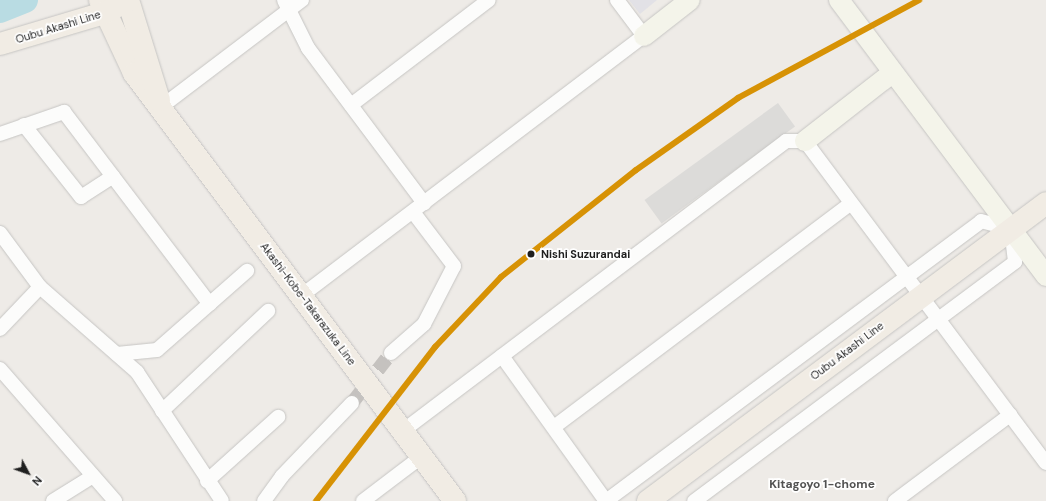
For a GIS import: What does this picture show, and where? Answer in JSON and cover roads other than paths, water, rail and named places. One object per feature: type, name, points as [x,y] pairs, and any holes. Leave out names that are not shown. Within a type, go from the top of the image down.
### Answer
[{"type":"main road","name":"Oubu Akashi Line","points":[[0,34],[112,2]]},
{"type":"main road","name":"Oubu Akashi Line","points":[[0,44],[112,2]]},
{"type":"main road","name":"Akashi-Kobe-Takarazuka Line","points":[[112,2],[134,73],[161,107],[301,296],[401,426],[421,457],[455,501]]},
{"type":"main road","name":"Oubu Akashi Line","points":[[648,501],[1046,203]]},
{"type":"street","points":[[161,107],[285,6],[302,0]]},
{"type":"street","points":[[351,105],[489,0]]},
{"type":"street","points":[[617,0],[644,36]]},
{"type":"street","points":[[301,296],[690,0]]},
{"type":"street","points":[[846,5],[892,73],[1046,276]]},
{"type":"street","points":[[285,6],[308,48],[351,105],[454,266],[424,324],[391,353]]},
{"type":"street","points":[[401,426],[502,356],[786,141],[805,141],[892,73]]},
{"type":"street","points":[[0,134],[64,112],[210,304]]},
{"type":"street","points":[[24,126],[81,197],[113,176]]},
{"type":"street","points":[[805,141],[850,204],[1046,463]]},
{"type":"street","points":[[554,427],[850,204]]},
{"type":"street","points":[[502,356],[606,501],[981,221],[1011,229]]},
{"type":"street","points":[[694,501],[1015,262],[1011,229]]},
{"type":"street","points":[[0,233],[40,287],[137,372],[207,481],[222,501]]},
{"type":"street","points":[[117,354],[157,350],[247,271]]},
{"type":"street","points":[[0,329],[40,287]]},
{"type":"street","points":[[162,411],[268,311]]},
{"type":"street","points":[[0,369],[115,501]]},
{"type":"street","points":[[264,501],[282,476],[352,403]]},
{"type":"street","points":[[895,501],[1010,415]]},
{"type":"street","points":[[207,481],[278,417]]},
{"type":"street","points":[[363,501],[421,457]]},
{"type":"street","points":[[54,501],[93,476]]},
{"type":"waterway","points":[[0,10],[25,0]]},
{"type":"tunnel","points":[[352,403],[391,353]]},
{"type":"place","name":"Nishi Suzurandai","points":[[531,254]]},
{"type":"district","name":"Kitagoyo 1-chome","points":[[822,485]]}]
